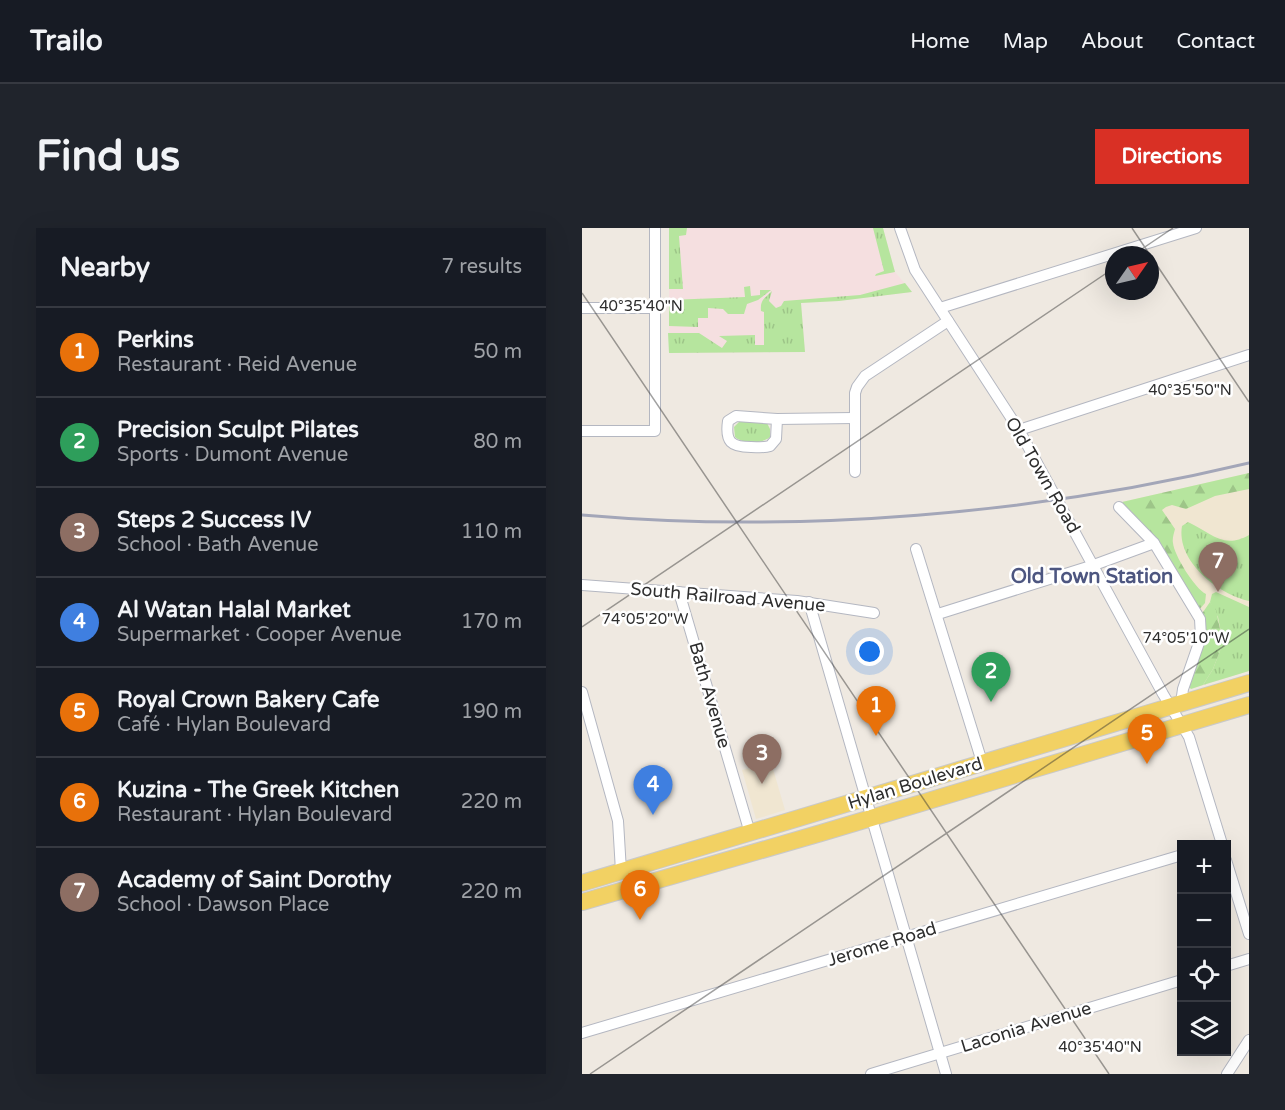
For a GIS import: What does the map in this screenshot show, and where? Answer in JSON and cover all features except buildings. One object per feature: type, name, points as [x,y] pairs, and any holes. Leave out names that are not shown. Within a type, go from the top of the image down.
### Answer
[{"type":"main road","name":"Hylan Boulevard","points":[[582,883],[1249,683]]},
{"type":"main road","name":"Hylan Boulevard","points":[[582,902],[1249,705]]},
{"type":"street","points":[[582,431],[656,431],[655,228]]},
{"type":"street","name":"Old Town Road","points":[[900,228],[915,270],[1019,430],[1094,565],[1176,705],[1189,737],[1219,840]]},
{"type":"street","points":[[940,308],[1196,228]]},
{"type":"street","points":[[582,308],[655,308]]},
{"type":"street","points":[[855,472],[855,393],[865,376],[948,321]]},
{"type":"street","points":[[1019,430],[1249,355]]},
{"type":"street","points":[[777,418],[776,439],[770,446],[741,447],[730,442],[728,424],[733,417],[854,418]]},
{"type":"street","points":[[1119,507],[1154,543],[1195,610],[1202,628],[1202,637],[1176,705]]},
{"type":"street","points":[[938,614],[1094,565],[1154,543]]},
{"type":"street","points":[[916,549],[982,762]]},
{"type":"street","name":"South Railroad Avenue","points":[[582,585],[809,602],[874,614]]},
{"type":"street","name":"Bath Avenue","points":[[679,592],[750,833]]},
{"type":"street","points":[[809,602],[946,1074]]},
{"type":"street","points":[[582,692],[618,821],[621,872]]},
{"type":"street","name":"Jerome Road","points":[[582,1033],[1177,856]]},
{"type":"street","points":[[1231,873],[1249,934]]},
{"type":"street","points":[[1231,965],[1249,959]]},
{"type":"street","name":"Laconia Avenue","points":[[871,1074],[1177,982]]},
{"type":"street","points":[[1227,1074],[1249,1040]]},
{"type":"shaded area","points":[[669,228],[883,228],[895,272],[912,292],[801,303],[805,352],[669,353]]},
{"type":"shaded area","points":[[1249,473],[1249,671],[1191,689],[1187,685],[1203,647],[1205,631],[1159,544],[1122,502]]},
{"type":"shaded area","points":[[771,762],[785,810],[756,819],[742,770]]},
{"type":"green space","points":[[669,228],[687,228],[686,235],[679,236],[683,289],[669,289]]},
{"type":"green space","points":[[873,228],[883,228],[895,272],[875,276],[884,271]]},
{"type":"green space","points":[[905,283],[912,292],[801,303],[805,352],[669,353],[668,333],[699,333],[722,348],[727,341],[719,336],[755,335],[755,345],[764,345],[764,312],[761,311],[761,304],[772,291],[769,301],[776,308],[784,301],[860,295]]},
{"type":"green space","points":[[750,286],[751,296],[760,295],[760,290],[771,290],[758,300],[747,304],[744,314],[728,314],[723,309],[708,308],[708,318],[698,318],[698,327],[669,326],[669,300],[745,297],[744,287]]},
{"type":"green space","points":[[740,421],[767,423],[770,437],[758,442],[738,439],[735,437],[734,427]]},
{"type":"green space","points":[[1249,473],[1249,489],[1215,496],[1186,509],[1172,505],[1162,510],[1175,529],[1173,543],[1181,563],[1196,586],[1206,594],[1205,603],[1198,611],[1159,544],[1122,502]]},
{"type":"green space","points":[[1188,522],[1224,540],[1232,541],[1249,535],[1249,601],[1213,583],[1192,563],[1182,539],[1182,526]]},
{"type":"green space","points":[[1216,592],[1249,607],[1249,671],[1203,685],[1213,669],[1223,643],[1218,617],[1210,602],[1212,594]]},
{"type":"green space","points":[[1210,602],[1216,610],[1223,643],[1213,669],[1203,685],[1191,689],[1187,685],[1203,644],[1201,615]]},
{"type":"railway","points":[[582,515],[748,522],[917,515],[1002,507],[1086,495],[1168,481],[1249,463]]},
{"type":"place","name":"Academy of Saint Dorothy","points":[[1218,592]]},
{"type":"place","name":"Precision Sculpt Pilates","points":[[991,702]]},
{"type":"place","name":"Perkins","points":[[876,736]]},
{"type":"place","name":"Royal Crown Bakery Cafe","points":[[1147,764]]},
{"type":"place","name":"Steps 2 Success IV","points":[[762,784]]},
{"type":"place","name":"Al Watan Halal Market","points":[[653,815]]},
{"type":"place","name":"Kuzina - The Greek Kitchen","points":[[640,920]]},
{"type":"district","name":"Old Town Station","points":[[1092,576]]}]
